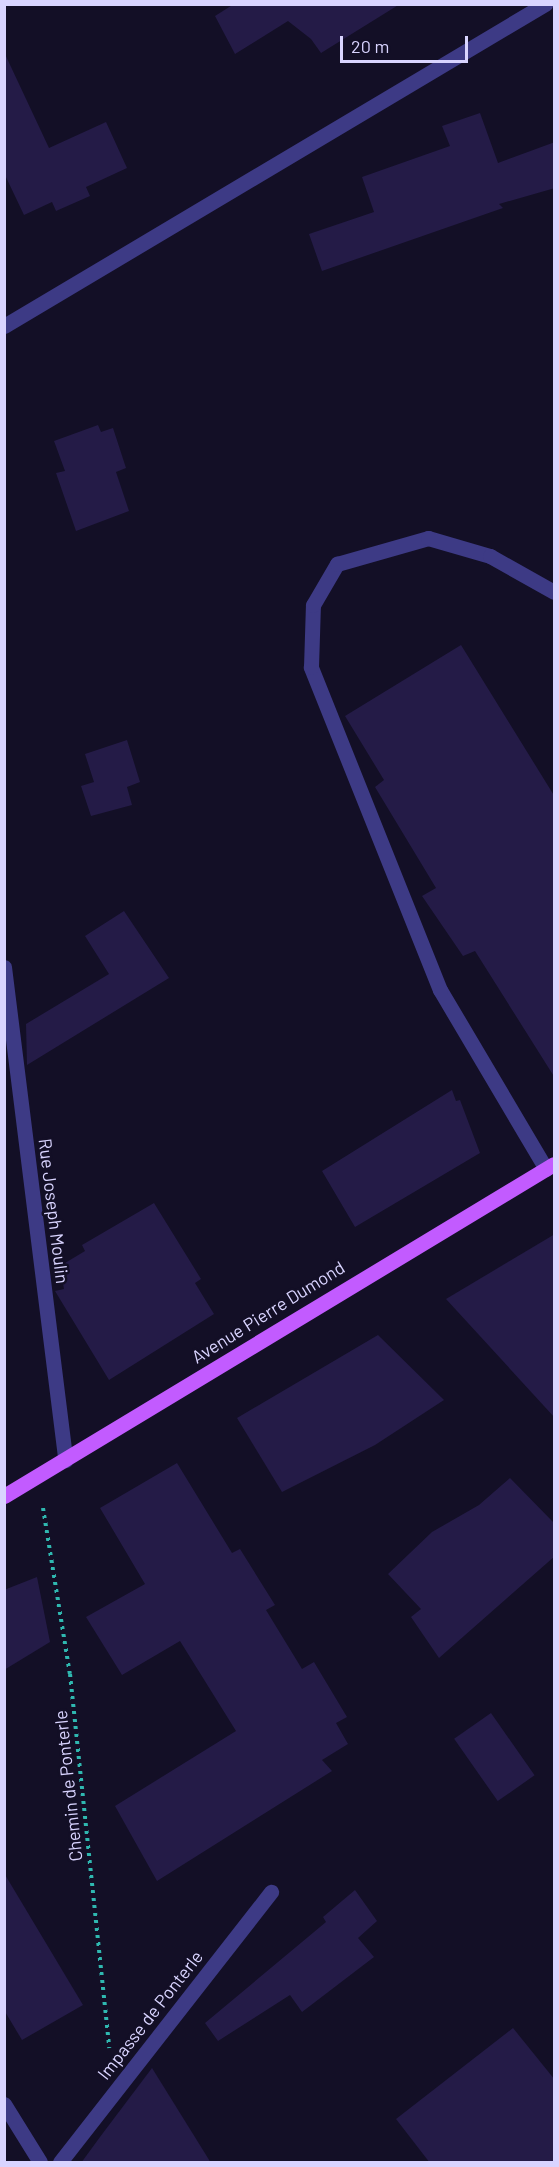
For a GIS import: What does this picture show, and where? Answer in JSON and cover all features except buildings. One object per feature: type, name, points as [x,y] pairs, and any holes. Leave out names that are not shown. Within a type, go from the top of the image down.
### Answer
[{"type":"main road","name":"Avenue Pierre Dumond","points":[[4,1496],[550,1167]]},
{"type":"street","points":[[4,326],[545,4]]},
{"type":"street","points":[[550,1167],[440,990],[311,667],[313,605],[338,564],[428,538],[490,556],[555,592]]},
{"type":"street","name":"Rue Joseph Moulin","points":[[4,967],[65,1460]]},
{"type":"street","name":"Impasse de Ponterle","points":[[60,2163],[271,1892]]},
{"type":"street","points":[[4,2104],[40,2163]]},
{"type":"path","name":"Chemin de Ponterle","points":[[34,1479],[47,1521],[70,1674],[114,2094]]}]
